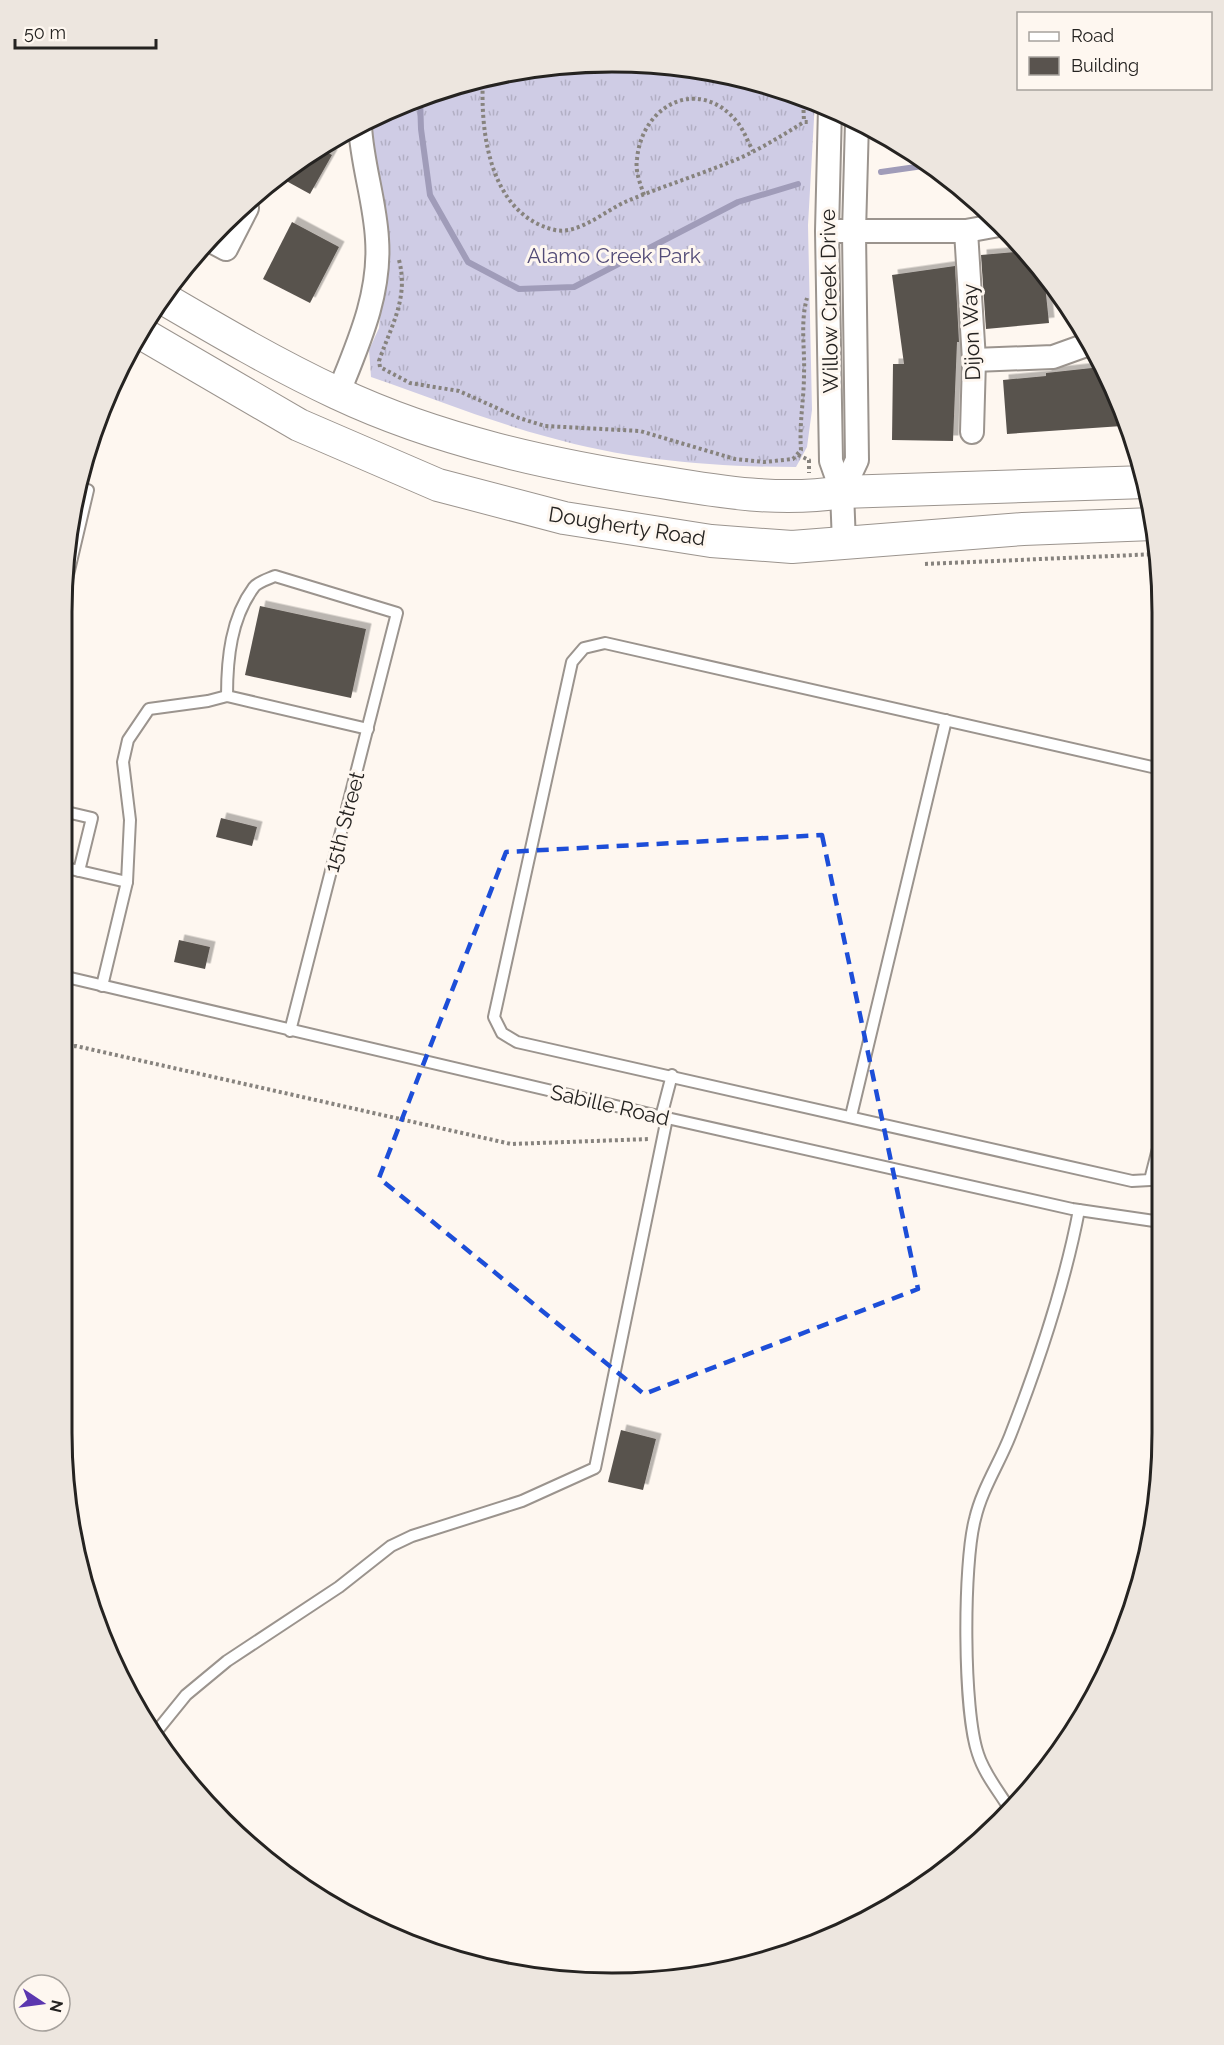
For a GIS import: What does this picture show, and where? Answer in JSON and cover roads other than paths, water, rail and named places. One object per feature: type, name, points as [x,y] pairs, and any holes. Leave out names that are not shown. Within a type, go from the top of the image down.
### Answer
[{"type":"main road","points":[[170,302],[338,394],[449,436],[575,469],[722,492],[803,498],[842,492],[1136,482]]},
{"type":"main road","points":[[150,332],[184,338],[302,397],[338,394]]},
{"type":"main road","name":"Dougherty Road","points":[[149,335],[299,425],[438,485],[564,518],[711,541],[792,547],[1023,529],[1144,524]]},
{"type":"street","name":"Willow Creek Drive","points":[[830,118],[827,231],[831,461],[842,492],[844,543]]},
{"type":"street","name":"Willow Creek Drive","points":[[842,492],[857,460],[854,232],[857,131]]},
{"type":"street","points":[[338,394],[366,323],[377,274],[377,238],[361,134]]},
{"type":"street","points":[[217,244],[226,249],[241,220]]},
{"type":"street","points":[[827,231],[966,231],[990,227]]},
{"type":"street","name":"Dijon Way","points":[[966,231],[974,360],[972,432]]},
{"type":"street","points":[[974,360],[1053,357],[1082,346]]},
{"type":"lane","points":[[82,508],[88,490],[86,490]]},
{"type":"lane","name":"15th Street","points":[[227,696],[227,664],[234,627],[255,585],[274,576],[397,613],[290,1031]]},
{"type":"lane","points":[[1152,767],[605,643],[584,648],[572,662],[495,1017],[502,1034],[517,1042],[672,1075],[1132,1181],[1150,1180],[1152,1172]]},
{"type":"lane","points":[[102,986],[127,882],[130,820],[123,762],[128,740],[149,709],[208,701],[227,696],[368,729]]},
{"type":"lane","points":[[851,1116],[946,720]]},
{"type":"lane","points":[[72,813],[92,818],[79,871]]},
{"type":"lane","points":[[72,869],[127,882]]},
{"type":"lane","name":"Sabille Road","points":[[72,978],[664,1118],[1079,1210],[1152,1221]]},
{"type":"lane","points":[[160,1728],[186,1695],[227,1661],[339,1587],[391,1546],[412,1536],[522,1501],[595,1468],[663,1138],[664,1118],[672,1075]]},
{"type":"lane","points":[[1005,1803],[983,1766],[972,1729],[968,1629],[972,1535],[982,1496],[1007,1443],[1052,1320],[1069,1264],[1079,1210]]},
{"type":"waterway","points":[[420,107],[430,195],[468,262],[519,289],[574,287],[738,202],[798,184]]},
{"type":"waterway","points":[[881,172],[917,167]]},
{"type":"park label","name":"Alamo Creek Park","points":[[614,255]]}]
